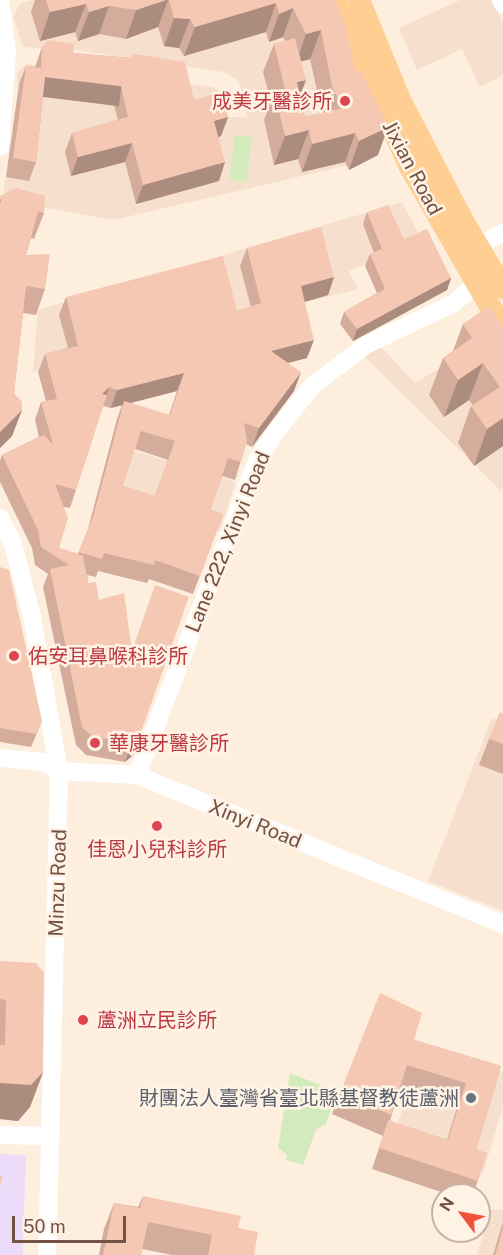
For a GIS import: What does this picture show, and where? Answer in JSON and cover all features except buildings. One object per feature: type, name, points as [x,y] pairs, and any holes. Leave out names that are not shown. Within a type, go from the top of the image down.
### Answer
[{"type":"main road","name":"Jixian Road","points":[[335,0],[386,119],[490,280],[503,329]]},
{"type":"main road","name":"Jixian Road","points":[[359,0],[400,100],[469,249]]},
{"type":"street","points":[[0,1],[8,53],[0,147]]},
{"type":"street","points":[[469,249],[503,233]]},
{"type":"street","name":"Lane 222, Xinyi Road","points":[[137,775],[258,458],[279,428],[312,386],[366,345],[454,303],[490,280]]},
{"type":"street","name":"Minzu Road","points":[[0,518],[13,544],[32,617],[59,771],[47,1255]]},
{"type":"street","name":"Xinyi Road","points":[[0,758],[43,762],[59,771],[137,775],[503,924]]},
{"type":"street","points":[[0,1135],[51,1136]]},
{"type":"shaded area","points":[[32,0],[312,0],[349,165],[113,220],[9,201],[3,194],[13,136],[39,88],[17,84],[17,72],[27,64],[214,87],[229,99],[228,117],[246,117],[247,101],[238,81],[224,72],[75,50],[23,47],[13,17],[20,4]]},
{"type":"shaded area","points":[[460,0],[493,0],[503,24],[503,75],[480,87],[462,49],[417,70],[399,28]]},
{"type":"shaded area","points":[[402,202],[422,240],[349,271],[358,289],[33,372],[38,310]]},
{"type":"shaded area","points":[[484,341],[503,372],[503,487],[500,490],[363,355],[380,346],[415,383]]},
{"type":"shaded area","points":[[135,451],[235,482],[220,531],[120,501]]},
{"type":"shaded area","points":[[492,718],[503,722],[503,911],[428,881]]},
{"type":"shaded area","points":[[434,1047],[503,1072],[503,1107],[483,1173],[391,1144],[420,1058]]},
{"type":"shaded area","points":[[0,1154],[26,1155],[22,1255],[0,1255]]},
{"type":"shaded area","points":[[491,1209],[503,1210],[503,1255],[477,1255],[481,1243],[491,1243]]},
{"type":"green space","points":[[235,135],[252,137],[246,182],[230,180]]},
{"type":"green space","points":[[290,1073],[337,1092],[326,1124],[316,1130],[303,1165],[286,1160],[287,1155],[278,1148]]},
{"type":"place","name":"成美牙醫診所","points":[[345,101]]},
{"type":"place","name":"佑安耳鼻喉科診所","points":[[14,656]]},
{"type":"place","name":"華康牙醫診所","points":[[95,743]]},
{"type":"place","name":"佳恩小兒科診所","points":[[157,826]]},
{"type":"place","name":"蘆洲立民診所","points":[[83,1020]]},
{"type":"place","name":"財團法人臺灣省臺北縣基督教徒蘆洲","points":[[471,1098]]}]
